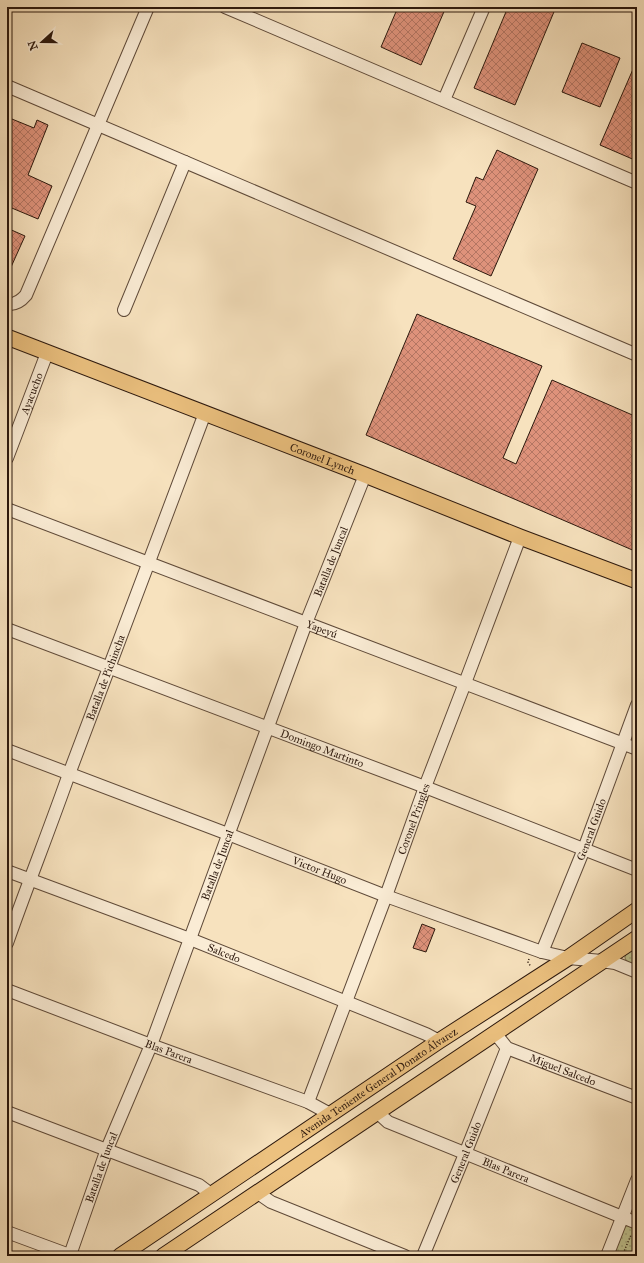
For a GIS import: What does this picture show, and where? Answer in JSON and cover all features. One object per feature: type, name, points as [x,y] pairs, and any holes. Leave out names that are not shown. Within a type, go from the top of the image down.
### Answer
[{"type":"main road","name":"Coronel Lynch","points":[[7,337],[365,475],[520,537],[637,581]]},
{"type":"main road","name":"Avenida Teniente General Donato Álvarez","points":[[120,1256],[439,1041],[568,958],[637,910]]},
{"type":"main road","points":[[163,1256],[602,960],[637,938]]},
{"type":"street","points":[[7,304],[22,300],[26,295],[148,7]]},
{"type":"street","points":[[225,7],[637,183]]},
{"type":"street","points":[[444,100],[484,7]]},
{"type":"street","points":[[7,86],[637,355]]},
{"type":"street","points":[[124,310],[185,162]]},
{"type":"street","name":"Ayacucho","points":[[7,458],[47,353]]},
{"type":"street","name":"Batalla de Pichincha","points":[[7,943],[29,879],[205,413]]},
{"type":"street","name":"Batalla de Juncal","points":[[71,1255],[107,1150],[150,1045],[306,623],[365,475]]},
{"type":"street","name":"Yapeyú","points":[[7,509],[637,749]]},
{"type":"street","name":"Coronel Pringles","points":[[308,1102],[520,537]]},
{"type":"street","name":"Domingo Martinto","points":[[7,629],[425,787],[637,870]]},
{"type":"street","name":"General Guido","points":[[542,952],[584,849],[637,706]]},
{"type":"street","name":"Victor Hugo","points":[[7,750],[386,896],[542,952],[568,958],[602,960],[615,963],[637,972]]},
{"type":"street","name":"Salcedo","points":[[7,871],[190,939],[346,1001],[426,1034],[439,1041]]},
{"type":"street","name":"Blas Parera","points":[[7,990],[150,1045],[308,1102],[330,1114]]},
{"type":"street","points":[[495,1033],[507,1048]]},
{"type":"street","name":"General Guido","points":[[423,1256],[507,1048]]},
{"type":"street","name":"Miguel Salcedo","points":[[507,1048],[637,1098]]},
{"type":"street","points":[[7,1112],[199,1185],[211,1194]]},
{"type":"street","name":"Blas Parera","points":[[377,1112],[388,1122],[637,1224]]},
{"type":"street","points":[[607,1256],[637,1180]]},
{"type":"street","points":[[258,1193],[271,1202],[405,1256]]},
{"type":"street","points":[[7,1232],[71,1255]]},
{"type":"path","points":[[622,1256],[631,1235],[637,1237]]},
{"type":"green space","points":[[637,946],[637,967],[627,961],[625,957]]},
{"type":"green space","points":[[622,1217],[637,1223],[637,1256],[607,1256]]},
{"type":"building","points":[[398,7],[446,7],[421,65],[381,47]]},
{"type":"building","points":[[508,7],[556,7],[515,105],[474,88]]},
{"type":"building","points":[[582,43],[620,58],[600,107],[562,92]]},
{"type":"building","points":[[637,60],[637,161],[600,145]]},
{"type":"building","points":[[7,117],[34,128],[37,120],[48,125],[28,175],[52,186],[38,219],[7,206]]},
{"type":"building","points":[[497,150],[538,169],[491,276],[453,259],[476,206],[466,202],[476,177],[483,180]]},
{"type":"building","points":[[7,228],[25,236],[7,276]]},
{"type":"building","points":[[417,314],[542,366],[503,458],[516,464],[552,380],[637,417],[637,552],[366,435]]},
{"type":"building","points":[[422,924],[435,929],[426,952],[413,948]]}]
